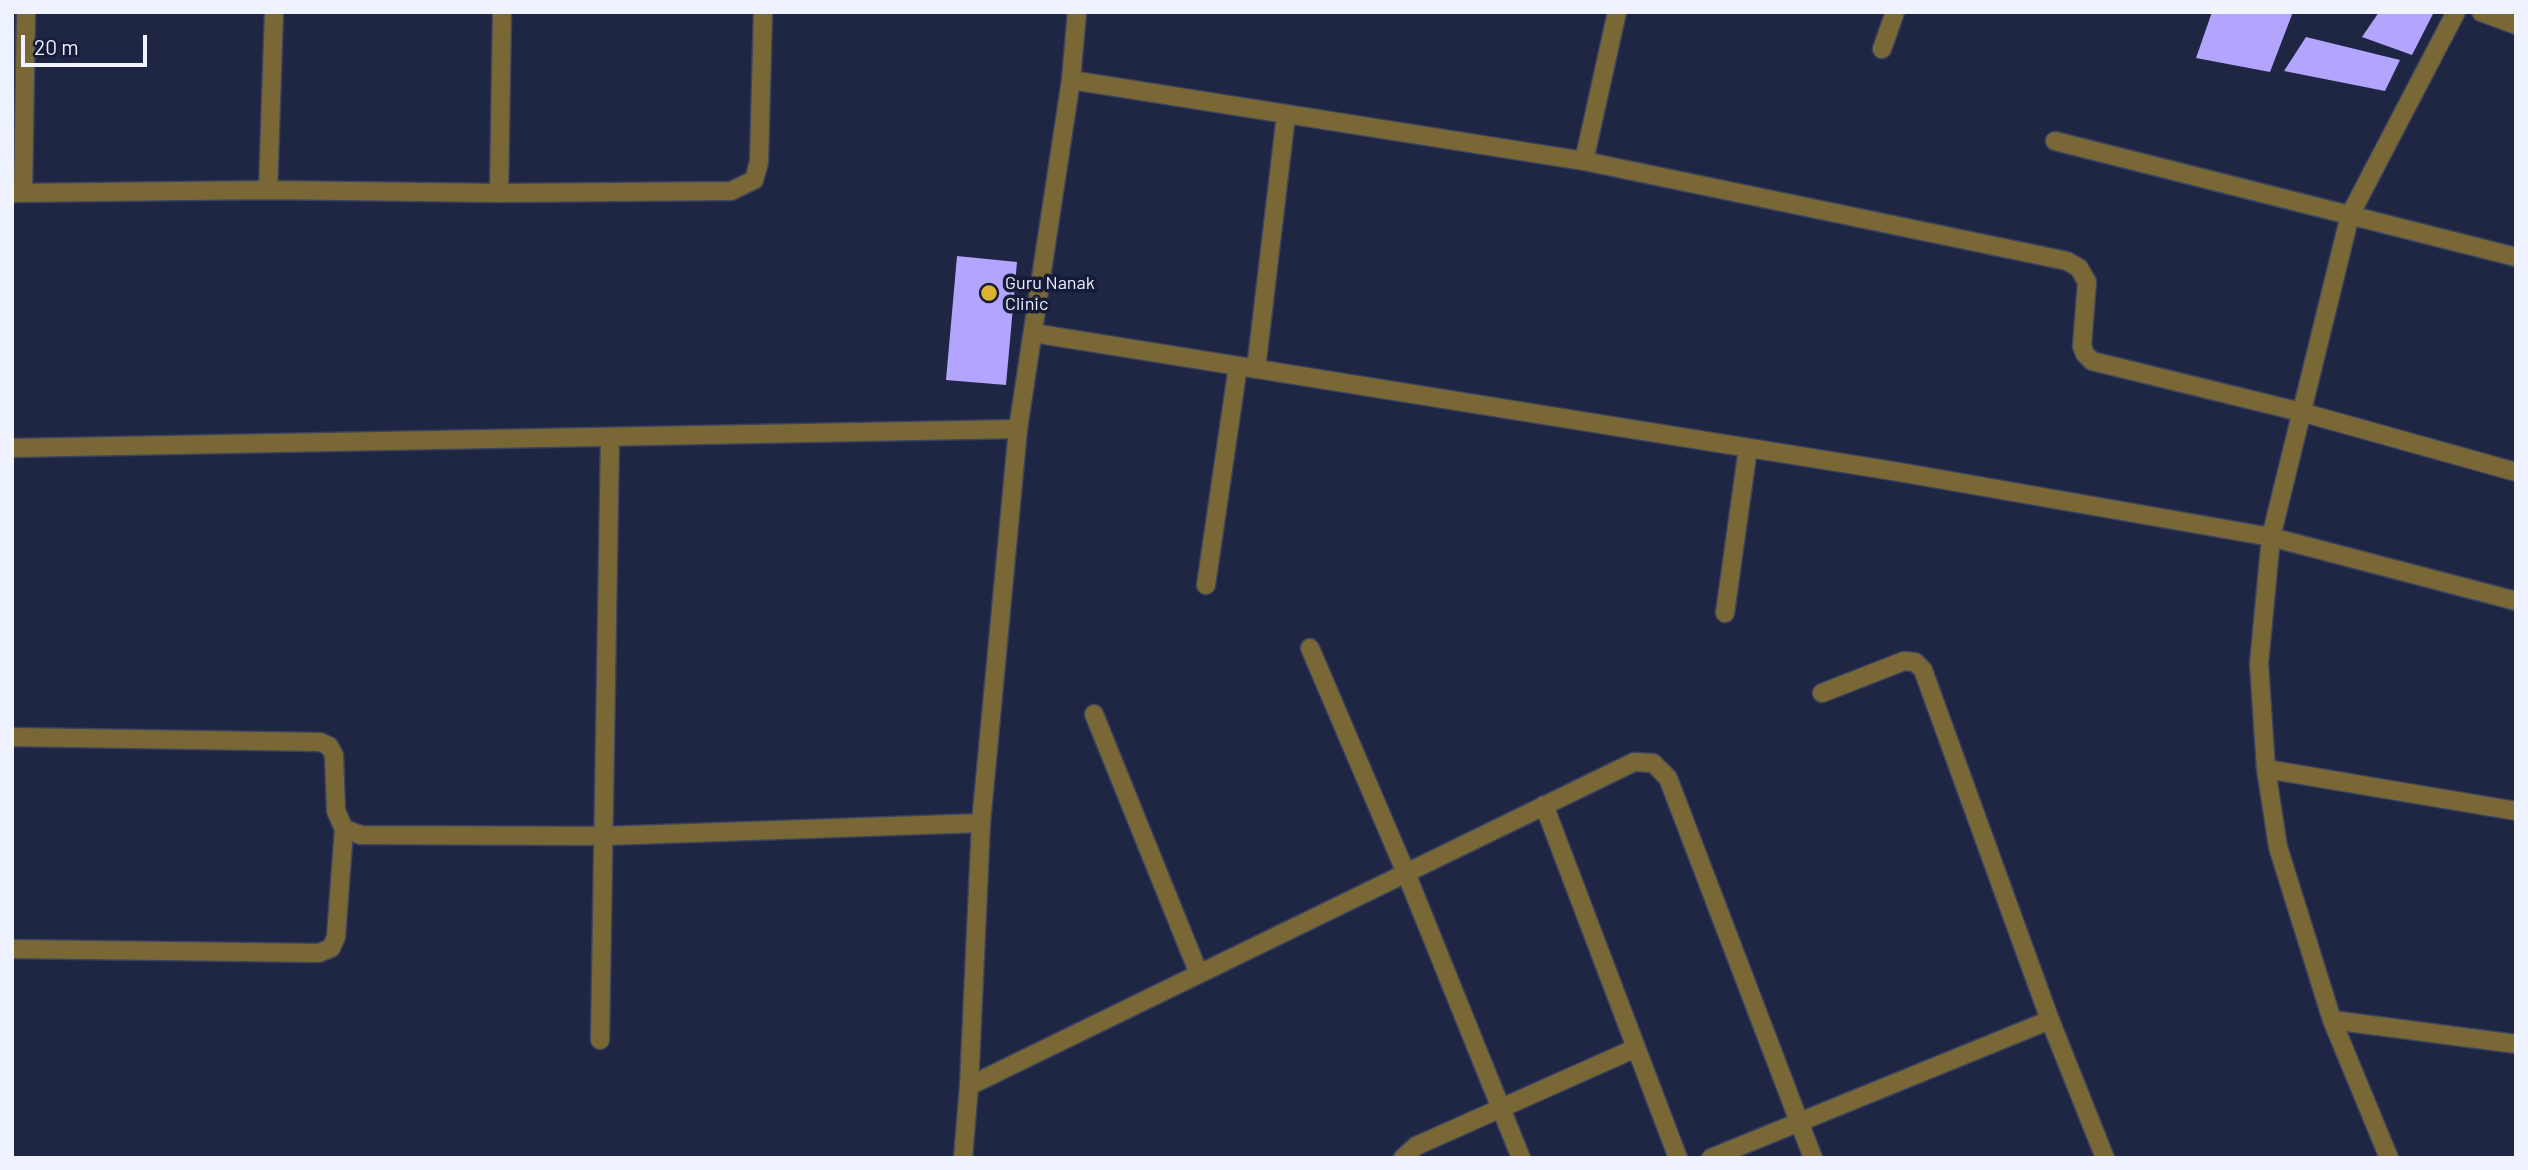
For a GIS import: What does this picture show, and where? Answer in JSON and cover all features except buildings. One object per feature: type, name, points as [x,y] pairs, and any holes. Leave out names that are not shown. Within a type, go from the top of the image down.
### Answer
[{"type":"street","points":[[26,12],[18,192],[268,190],[499,193],[731,191],[754,180],[759,162],[763,12]]},
{"type":"street","points":[[268,190],[274,12]]},
{"type":"street","points":[[499,193],[502,12]]},
{"type":"street","points":[[963,1158],[969,1086],[981,823],[1018,429],[1071,80],[1077,12]]},
{"type":"street","points":[[1584,161],[1617,12]]},
{"type":"street","points":[[1882,49],[1895,12]]},
{"type":"street","points":[[2389,1158],[2332,1020],[2278,847],[2266,769],[2259,664],[2271,537],[2350,215],[2456,12]]},
{"type":"street","points":[[2481,12],[2516,25]]},
{"type":"street","points":[[1071,80],[1584,161],[2067,261],[2079,268],[2087,282],[2082,346],[2085,354],[2092,360],[2301,412],[2516,472]]},
{"type":"street","points":[[1206,585],[1247,368],[1286,115]]},
{"type":"street","points":[[2056,141],[2516,257]]},
{"type":"street","points":[[1033,333],[1748,448],[2271,537],[2516,601]]},
{"type":"street","points":[[12,448],[1018,429]]},
{"type":"street","points":[[600,1040],[610,437]]},
{"type":"street","points":[[1725,613],[1748,448]]},
{"type":"street","points":[[1310,648],[1406,873],[1521,1158]]},
{"type":"street","points":[[1822,693],[1904,661],[1915,662],[1923,670],[2050,1020],[2105,1158]]},
{"type":"street","points":[[1094,714],[1199,974]]},
{"type":"street","points":[[12,737],[320,742],[330,746],[334,755],[336,811],[344,829],[336,937],[331,948],[319,953],[12,948]]},
{"type":"street","points":[[969,1086],[1634,762],[1653,763],[1668,778],[1813,1158]]},
{"type":"street","points":[[2266,769],[2516,811]]},
{"type":"street","points":[[1544,805],[1678,1158]]},
{"type":"street","points":[[344,829],[361,835],[604,836],[981,823]]},
{"type":"street","points":[[1711,1158],[2050,1020]]},
{"type":"street","points":[[2332,1020],[2516,1044]]},
{"type":"street","points":[[1403,1158],[1416,1146],[1636,1048]]},
{"type":"place","name":"Guru Nanak Clinic","points":[[989,293]]}]
